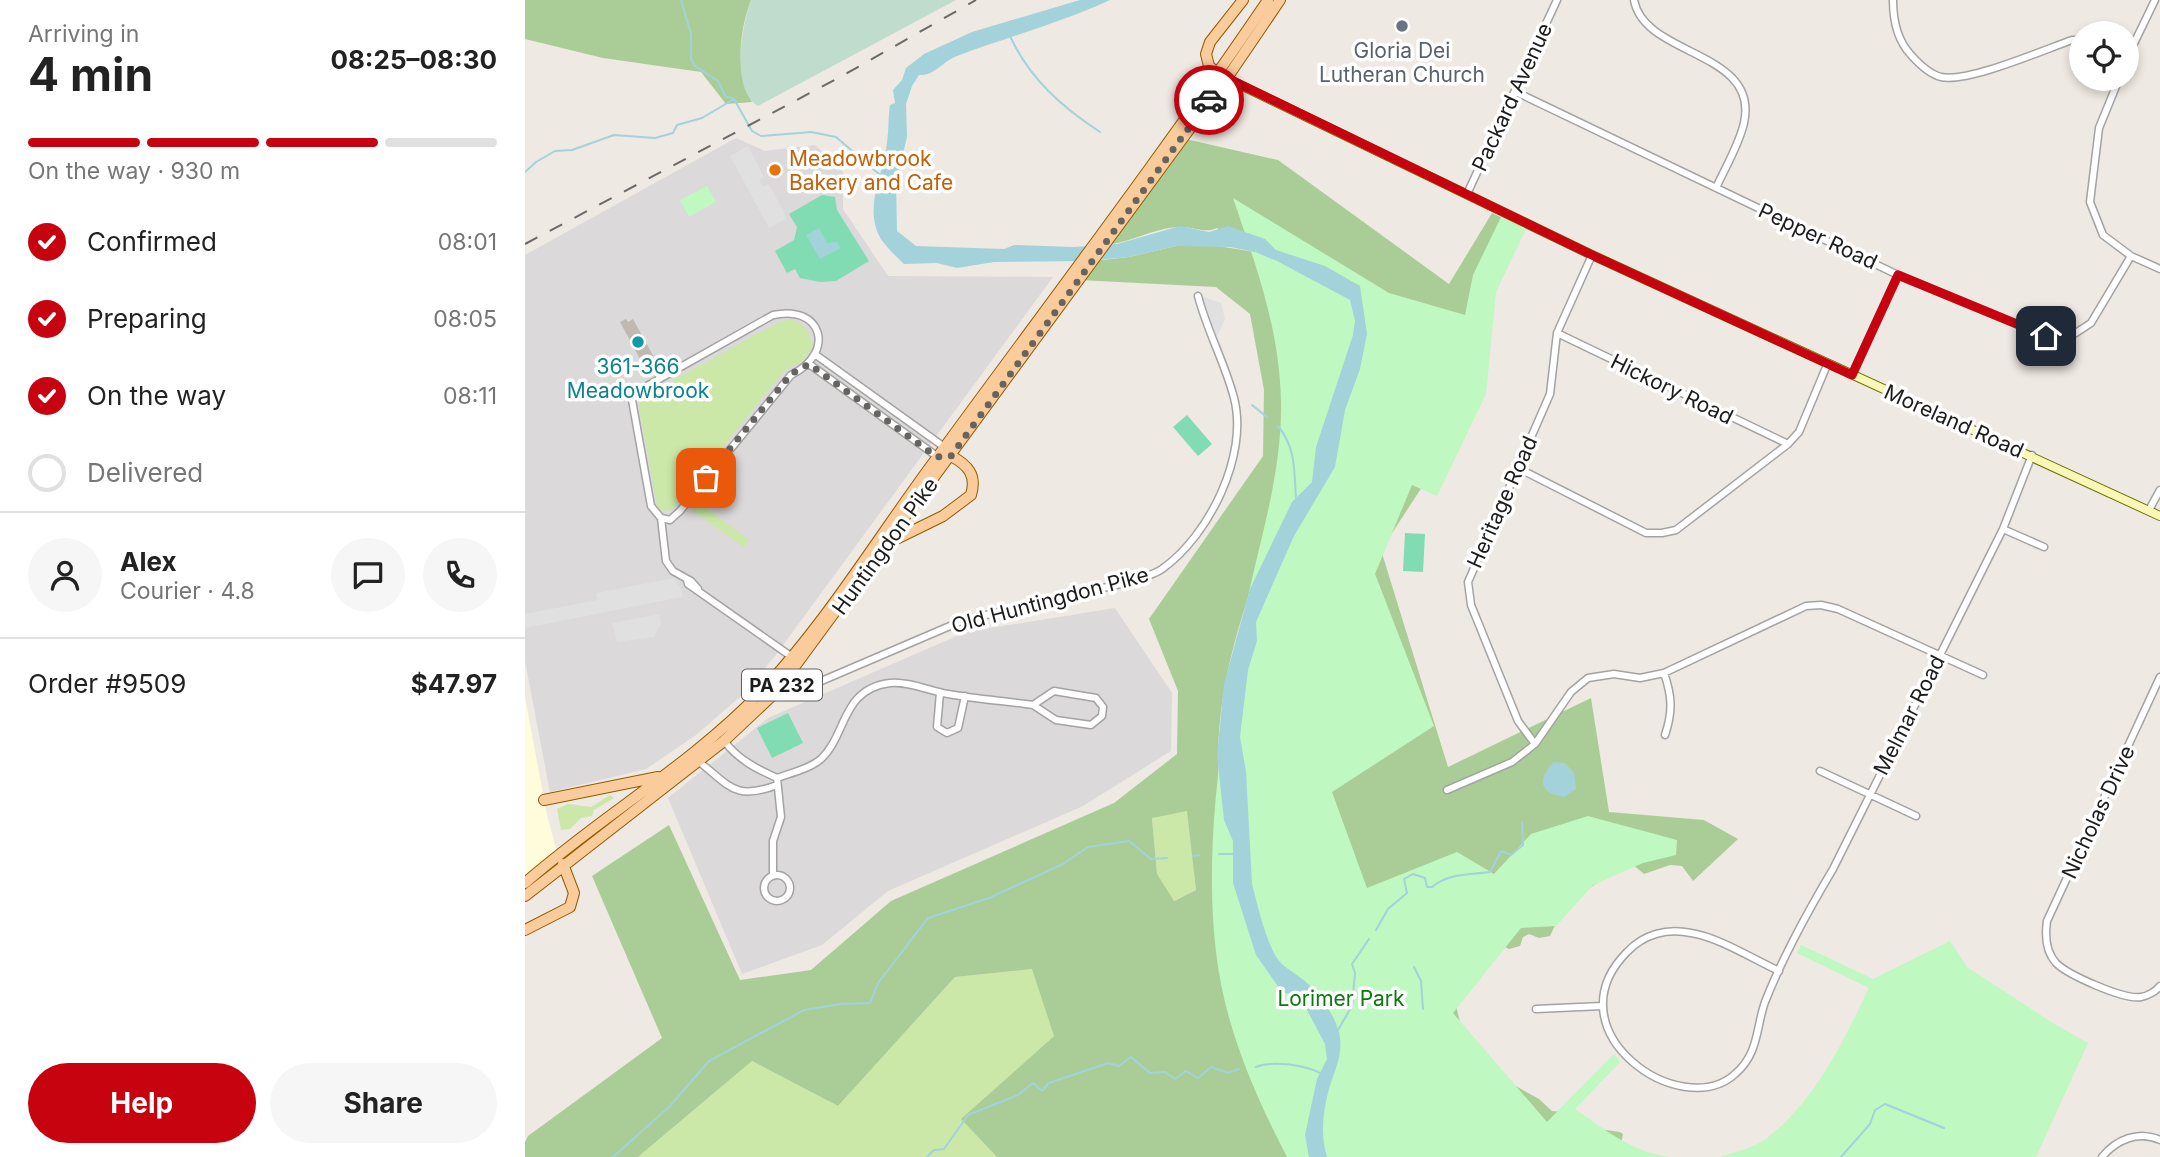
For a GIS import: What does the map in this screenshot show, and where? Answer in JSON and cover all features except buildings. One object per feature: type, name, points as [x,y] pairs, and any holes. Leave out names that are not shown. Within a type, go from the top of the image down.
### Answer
[{"type":"main road","points":[[1222,76],[1209,66],[1208,48],[1243,0]]},
{"type":"main road","name":"Huntingdon Pike","points":[[1222,76],[1268,0]]},
{"type":"main road","name":"Huntingdon Pike","points":[[525,896],[724,741],[773,695],[887,544],[1071,273],[1182,121],[1208,94],[1280,0]]},
{"type":"main road","name":"Huntingdon Pike","points":[[525,883],[735,718],[792,657],[937,457],[948,451],[1086,271],[1186,132],[1208,94]]},
{"type":"main road","points":[[887,544],[934,520],[971,495],[973,482],[970,470],[948,451]]},
{"type":"main road","points":[[544,800],[662,776]]},
{"type":"main road","points":[[525,930],[570,907],[574,892],[572,881],[563,864]]},
{"type":"street","name":"Packard Avenue","points":[[1467,194],[1557,0]]},
{"type":"street","points":[[1634,0],[1639,16],[1650,27],[1730,75],[1743,91],[1746,110],[1744,126],[1716,188]]},
{"type":"street","points":[[1893,0],[1893,19],[1903,47],[1921,67],[1942,77],[1966,76],[2069,41]]},
{"type":"street","points":[[2139,33],[2155,0]]},
{"type":"street","name":"Moreland Road","points":[[1222,76],[1592,255],[2160,516]]},
{"type":"street","points":[[2114,91],[2099,128],[2090,202],[2103,235],[2131,256],[2160,269]]},
{"type":"street","name":"Pepper Road","points":[[1516,92],[1898,275],[2046,336],[2068,338],[2091,323],[2131,256]]},
{"type":"street","name":"Heritage Road","points":[[1535,744],[1518,721],[1468,594],[1470,573],[1550,394],[1557,333],[1592,255]]},
{"type":"street","points":[[1852,375],[1898,275]]},
{"type":"street","name":"Old Huntingdon Pike","points":[[773,695],[805,688],[964,620],[1138,580],[1161,570],[1185,549],[1222,496],[1238,424],[1234,398],[1198,296]]},
{"type":"street","points":[[661,518],[670,520],[676,514],[791,374],[809,364],[816,355],[819,340],[817,330],[802,315],[788,312],[773,315],[638,391],[632,400],[651,506],[661,518],[666,561],[673,571],[697,585],[698,589],[792,657]]},
{"type":"street","name":"Hickory Road","points":[[1557,333],[1788,444]]},
{"type":"street","points":[[816,355],[948,451]]},
{"type":"street","points":[[809,364],[937,457]]},
{"type":"street","points":[[1518,468],[1646,533],[1677,530],[1788,444],[1799,432],[1828,365]]},
{"type":"street","name":"Melmar Road","points":[[1602,1006],[1614,1042],[1630,1062],[1683,1087],[1710,1087],[1735,1075],[1744,1065],[1758,1039],[1764,1005],[1779,971],[1813,901],[1833,869],[1868,794],[2003,528],[2032,455]]},
{"type":"street","points":[[2149,510],[2160,490]]},
{"type":"street","points":[[2003,528],[2044,547]]},
{"type":"street","points":[[1447,790],[1512,762],[1535,744],[1571,692],[1588,678],[1614,674],[1640,678],[1664,673],[1806,606],[1838,609],[1983,676]]},
{"type":"street","points":[[1664,673],[1672,695],[1672,715],[1665,735]]},
{"type":"street","name":"Nicholas Drive","points":[[2160,677],[2047,922],[2045,935],[2055,961],[2066,970],[2123,996],[2141,997],[2160,986]]},
{"type":"street","points":[[698,761],[728,785],[743,793],[756,793],[821,759],[857,699],[875,688],[891,683],[940,693],[1033,705],[1056,720],[1088,725],[1098,722],[1103,713],[1101,702],[1096,698],[1058,691],[1050,693],[1033,705]]},
{"type":"street","points":[[940,693],[937,727],[947,733],[958,728],[965,696]]},
{"type":"street","points":[[724,741],[750,766],[777,782]]},
{"type":"street","points":[[1820,771],[1916,816]]},
{"type":"street","points":[[773,876],[783,877],[789,884],[788,894],[781,900],[772,900],[765,894],[764,885],[773,876],[773,841],[781,817],[777,782]]},
{"type":"street","points":[[1536,1009],[1602,1006],[1606,984],[1616,963],[1637,942],[1662,932],[1693,933],[1779,971]]},
{"type":"street","points":[[2102,1157],[2113,1144],[2128,1137],[2154,1137],[2160,1140]]},
{"type":"shaded area","points":[[736,138],[765,151],[815,145],[843,172],[843,209],[888,276],[1053,277],[775,656],[741,696],[696,735],[646,769],[550,792],[525,661],[525,255]]},
{"type":"shaded area","points":[[748,146],[764,177],[759,180],[763,187],[769,184],[787,218],[769,228],[730,156]]},
{"type":"shaded area","points":[[1201,296],[1221,303],[1225,319],[1217,337]]},
{"type":"shaded area","points":[[674,578],[682,590],[682,597],[525,628],[525,614],[597,600],[596,593]]},
{"type":"shaded area","points":[[1115,608],[1172,693],[1171,751],[1083,806],[888,891],[822,945],[742,974],[668,798],[768,718],[966,632]]},
{"type":"shaded area","points":[[659,614],[661,623],[654,637],[617,642],[612,623]]},
{"type":"shaded area","points":[[525,697],[547,815],[558,856],[525,883]]},
{"type":"green space","points":[[525,0],[751,0],[742,38],[741,65],[752,102],[726,104],[701,72],[603,58],[525,39]]},
{"type":"green space","points":[[751,0],[956,0],[758,106],[749,98],[741,72],[744,25]]},
{"type":"green space","points":[[1181,138],[1278,160],[1449,284],[1492,213],[1522,227],[1489,295],[1465,421],[1381,550],[1448,767],[1591,698],[1609,812],[1704,820],[1738,839],[1693,881],[1682,866],[1670,865],[1644,874],[1632,864],[1606,877],[1574,901],[1557,922],[1550,936],[1539,938],[1529,934],[1523,937],[1520,946],[1509,949],[1498,944],[1455,1002],[1462,1030],[1512,1084],[1539,1099],[1552,1111],[1564,1112],[1599,1129],[1620,1132],[1623,1134],[1621,1144],[1327,1157],[1316,995],[1367,318],[1217,228],[1170,228],[1104,245]]},
{"type":"green space","points":[[707,186],[716,202],[689,217],[680,200]]},
{"type":"green space","points":[[822,195],[835,197],[837,210],[869,261],[836,281],[820,282],[800,278],[795,269],[787,273],[775,251],[794,240],[797,227],[789,214]]},
{"type":"green space","name":"Lorimer Park","points":[[1233,198],[1389,293],[1465,315],[1473,275],[1501,217],[1526,229],[1496,292],[1486,394],[1437,496],[1412,485],[1375,574],[1434,726],[1332,792],[1367,888],[1457,852],[1494,874],[1531,834],[1588,816],[1677,840],[1676,855],[1643,863],[1593,885],[1556,926],[1521,928],[1453,1013],[1547,1122],[1614,1054],[1620,1062],[1575,1109],[1631,1145],[1656,1155],[1670,1157],[1287,1157],[1267,1116],[1248,1073],[1226,1007],[1215,940],[1212,894],[1221,752],[1244,616],[1278,457],[1281,403],[1280,376],[1271,324],[1258,273]]},
{"type":"green space","points":[[1176,246],[1218,246],[1255,252],[1353,308],[1257,571],[1235,639],[1221,710],[1218,746],[1219,782],[1309,1157],[997,1157],[961,1119],[1054,1036],[1032,969],[955,977],[838,1106],[752,1061],[638,1157],[525,1157],[525,1142],[528,1136],[662,1038],[592,876],[669,825],[740,980],[811,970],[891,901],[1114,803],[1177,754],[1178,691],[1149,619],[1263,456],[1264,390],[1250,314],[1216,287],[1079,280],[1093,261],[1129,257]],"holes":[[[1187,811],[1196,890],[1174,901],[1157,874],[1152,818]]]},
{"type":"green space","points":[[789,319],[803,325],[810,336],[813,346],[804,360],[785,370],[672,510],[661,511],[657,505],[640,399],[775,324]]},
{"type":"green space","points":[[1187,415],[1212,444],[1198,456],[1173,427]]},
{"type":"green space","points":[[699,503],[749,540],[744,547],[692,511]]},
{"type":"green space","points":[[1405,533],[1425,534],[1423,572],[1403,571]]},
{"type":"green space","points":[[788,713],[803,743],[772,758],[757,728]]},
{"type":"green space","points":[[610,795],[614,798],[594,810],[592,816],[581,818],[570,829],[561,830],[557,809],[568,804],[591,807]]},
{"type":"green space","points":[[1188,811],[1196,890],[1173,901],[1157,875],[1152,817]]},
{"type":"green space","points":[[1950,941],[1967,967],[2088,1043],[2036,1157],[1720,1157],[1766,1139],[1799,1107],[1838,1050],[1869,988],[1797,953],[1801,945],[1873,979]]},
{"type":"green space","points":[[1033,969],[1054,1036],[962,1119],[997,1157],[638,1157],[752,1061],[838,1106],[955,977]]},
{"type":"water","points":[[1080,0],[1110,0],[957,56],[930,73],[919,75],[906,104],[907,137],[896,182],[897,231],[916,246],[1004,249],[1014,245],[1074,247],[1117,244],[1180,226],[1209,232],[1228,226],[1265,239],[1276,250],[1325,266],[1360,286],[1367,334],[1360,369],[1345,410],[1335,467],[1294,536],[1256,622],[1257,641],[1248,670],[1240,737],[1246,772],[1252,884],[1264,929],[1278,960],[1303,979],[1317,994],[1330,1012],[1339,1032],[1340,1054],[1324,1114],[1323,1131],[1327,1157],[1309,1157],[1305,1135],[1317,1079],[1327,1059],[1325,1044],[1307,1010],[1296,996],[1282,992],[1256,955],[1233,883],[1233,841],[1224,820],[1217,755],[1224,684],[1250,589],[1292,502],[1312,482],[1316,447],[1353,335],[1355,321],[1350,300],[1277,261],[1255,252],[1230,247],[1176,246],[1129,257],[1087,261],[994,262],[957,268],[937,263],[904,264],[882,240],[874,220],[875,197],[886,153],[890,105],[895,103],[893,90],[902,80],[906,68],[924,54],[972,32]]},
{"type":"water","points":[[819,228],[827,243],[837,242],[841,248],[820,259],[806,235]]},
{"type":"water","points":[[1554,762],[1565,763],[1574,773],[1576,789],[1564,797],[1549,792],[1543,784],[1545,774]]},
{"type":"waterway","points":[[681,0],[691,34],[691,59],[695,66],[718,81],[726,97],[733,98]]},
{"type":"waterway","points":[[1011,38],[1037,79],[1048,91],[1100,132]]},
{"type":"waterway","points":[[734,99],[752,131],[761,136],[811,132],[836,137],[879,174]]},
{"type":"waterway","points":[[525,172],[555,151],[572,150],[614,135],[655,138],[673,133],[677,125],[702,118],[734,99]]},
{"type":"waterway","points":[[1252,405],[1267,417]]},
{"type":"waterway","points":[[1278,426],[1291,451],[1296,498]]},
{"type":"waterway","points":[[1376,930],[1388,909],[1407,893],[1404,879],[1413,874],[1425,878],[1427,887],[1432,887],[1452,877],[1490,872],[1501,851],[1511,855],[1523,845],[1522,822]]},
{"type":"waterway","points":[[613,1157],[669,1107],[709,1061],[804,1010],[870,1003],[878,983],[928,918],[989,898],[1063,864],[1088,847],[1129,841],[1151,859],[1167,858]]},
{"type":"waterway","points":[[1219,854],[1235,854]]},
{"type":"waterway","points":[[1193,856],[1199,855]]},
{"type":"waterway","points":[[1338,1030],[1352,1006],[1355,973],[1352,964],[1369,939]]},
{"type":"waterway","points":[[1414,967],[1421,981],[1423,1009]]},
{"type":"waterway","points":[[927,1157],[934,1150],[944,1149],[968,1115],[1018,1095],[1033,1083],[1042,1091],[1049,1083],[1108,1063],[1119,1066],[1131,1057],[1150,1073],[1165,1072],[1175,1079],[1186,1071],[1198,1078],[1211,1067],[1228,1073],[1239,1069]]},
{"type":"waterway","points":[[1256,1067],[1289,1064],[1322,1074]]},
{"type":"waterway","points":[[1841,1157],[1870,1124],[1875,1110],[1885,1104],[1944,1128]]},
{"type":"railway","points":[[525,244],[842,76],[976,0]]},
{"type":"way so far","points":[[706,478],[791,374],[809,364],[937,457],[951,456],[1209,100]]},
{"type":"place","name":"Gloria Dei Lutheran Church","points":[[1402,26]]},
{"type":"place","name":"Meadowbrook Bakery and Cafe","points":[[775,170]]},
{"type":"place","name":"361-366 Meadowbrook","points":[[638,342]]},
{"type":"route","points":[[1209,100],[1227,78],[1592,255],[1852,375],[1898,275],[2046,336]]}]
